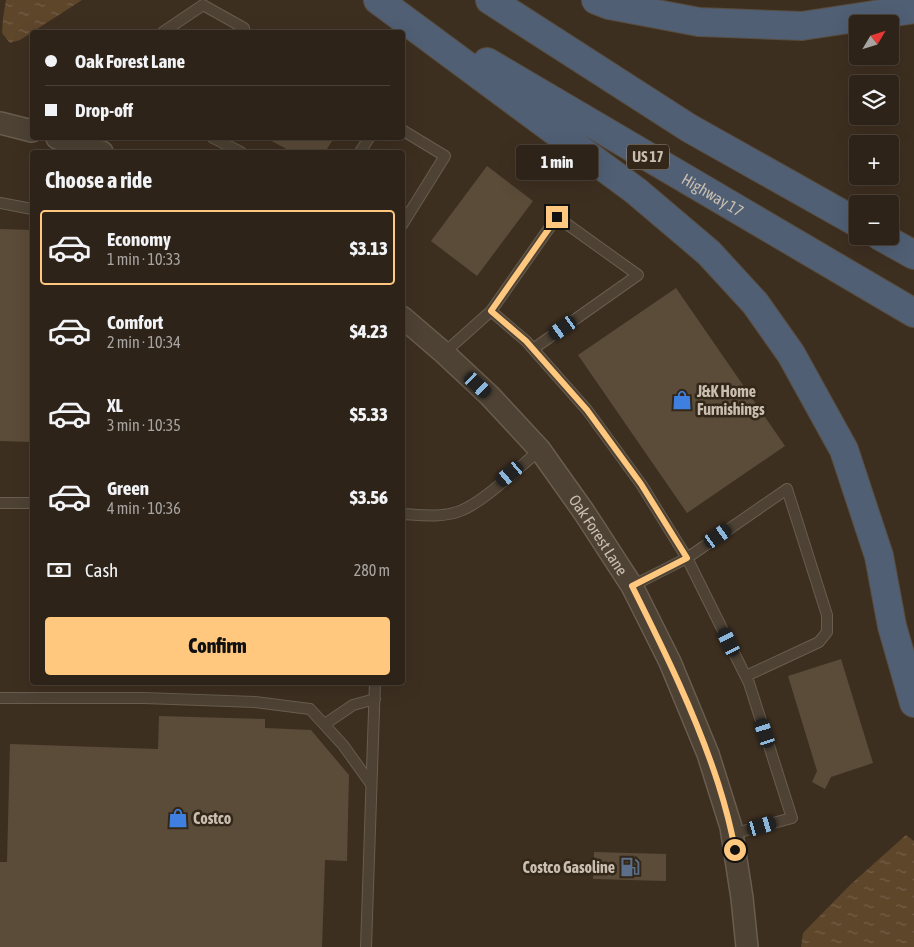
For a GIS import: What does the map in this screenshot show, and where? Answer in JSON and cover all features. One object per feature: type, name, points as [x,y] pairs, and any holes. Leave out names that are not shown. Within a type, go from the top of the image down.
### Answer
[{"type":"highway","points":[[378,0],[636,191],[708,253],[755,303],[791,354],[844,450],[879,556],[892,626],[914,703]]},
{"type":"highway","name":"Highway 17","points":[[383,0],[914,313]]},
{"type":"highway","points":[[467,0],[520,18]]},
{"type":"highway","points":[[490,0],[689,128],[849,219]]},
{"type":"highway","points":[[596,0],[610,5],[699,22],[802,26],[914,9]]},
{"type":"highway","points":[[895,245],[914,256]]},
{"type":"street","points":[[0,123],[30,130]]},
{"type":"street","points":[[70,140],[97,150]]},
{"type":"street","name":"Oak Forest Lane","points":[[405,320],[444,353],[490,396],[540,450],[584,512],[632,586],[670,662],[708,754],[732,834],[747,947]]},
{"type":"lane","points":[[166,30],[203,5],[244,28],[242,30]]},
{"type":"lane","points":[[405,132],[445,156],[405,220]]},
{"type":"lane","points":[[217,140],[236,150]]},
{"type":"lane","points":[[0,203],[30,209]]},
{"type":"lane","points":[[444,353],[491,311],[557,217],[638,275],[533,349]]},
{"type":"lane","points":[[491,311],[533,349],[587,410],[641,484],[687,558],[746,676],[792,818],[732,834]]},
{"type":"lane","points":[[405,514],[435,516],[460,511],[480,499],[540,450]]},
{"type":"lane","points":[[632,586],[687,558],[788,488],[827,615],[827,632],[820,642],[746,676]]},
{"type":"lane","points":[[0,503],[30,503]]},
{"type":"lane","points":[[366,947],[375,685]]},
{"type":"lane","points":[[0,698],[144,698],[255,702],[310,709],[344,745],[371,784]]},
{"type":"lane","points":[[325,724],[353,705],[375,698]]},
{"type":"water","points":[[6,0],[82,0],[36,30],[30,30],[30,34],[20,40],[10,43],[2,33]]},
{"type":"water","points":[[906,835],[914,841],[914,947],[801,947],[803,933],[850,885]]},
{"type":"building","points":[[270,140],[333,140],[326,150],[288,150]]},
{"type":"building","points":[[487,166],[533,201],[477,276],[431,241]]},
{"type":"building","points":[[0,229],[30,230],[30,442],[0,441]]},
{"type":"building","name":"J&K Home Furnishings","points":[[676,288],[785,446],[687,513],[578,355]]},
{"type":"building","points":[[841,659],[873,763],[831,777],[825,789],[812,782],[817,771],[788,676]]},
{"type":"building","name":"Costco","points":[[159,716],[265,719],[265,728],[311,730],[349,775],[347,861],[325,860],[322,947],[0,947],[0,862],[7,862],[10,744],[158,749]]},
{"type":"building","name":"Costco Gasoline","points":[[594,852],[666,854],[666,881],[593,879]]},
{"type":"place","name":"J&K Home Furnishings","points":[[682,400]]},
{"type":"place","name":"Costco","points":[[178,818]]},
{"type":"place","name":"Costco Gasoline","points":[[630,867]]},
{"type":"route","points":[[557,217],[491,311],[526,341],[587,410],[641,484],[687,558],[632,586],[670,662],[708,754],[731,827],[735,850]]}]
